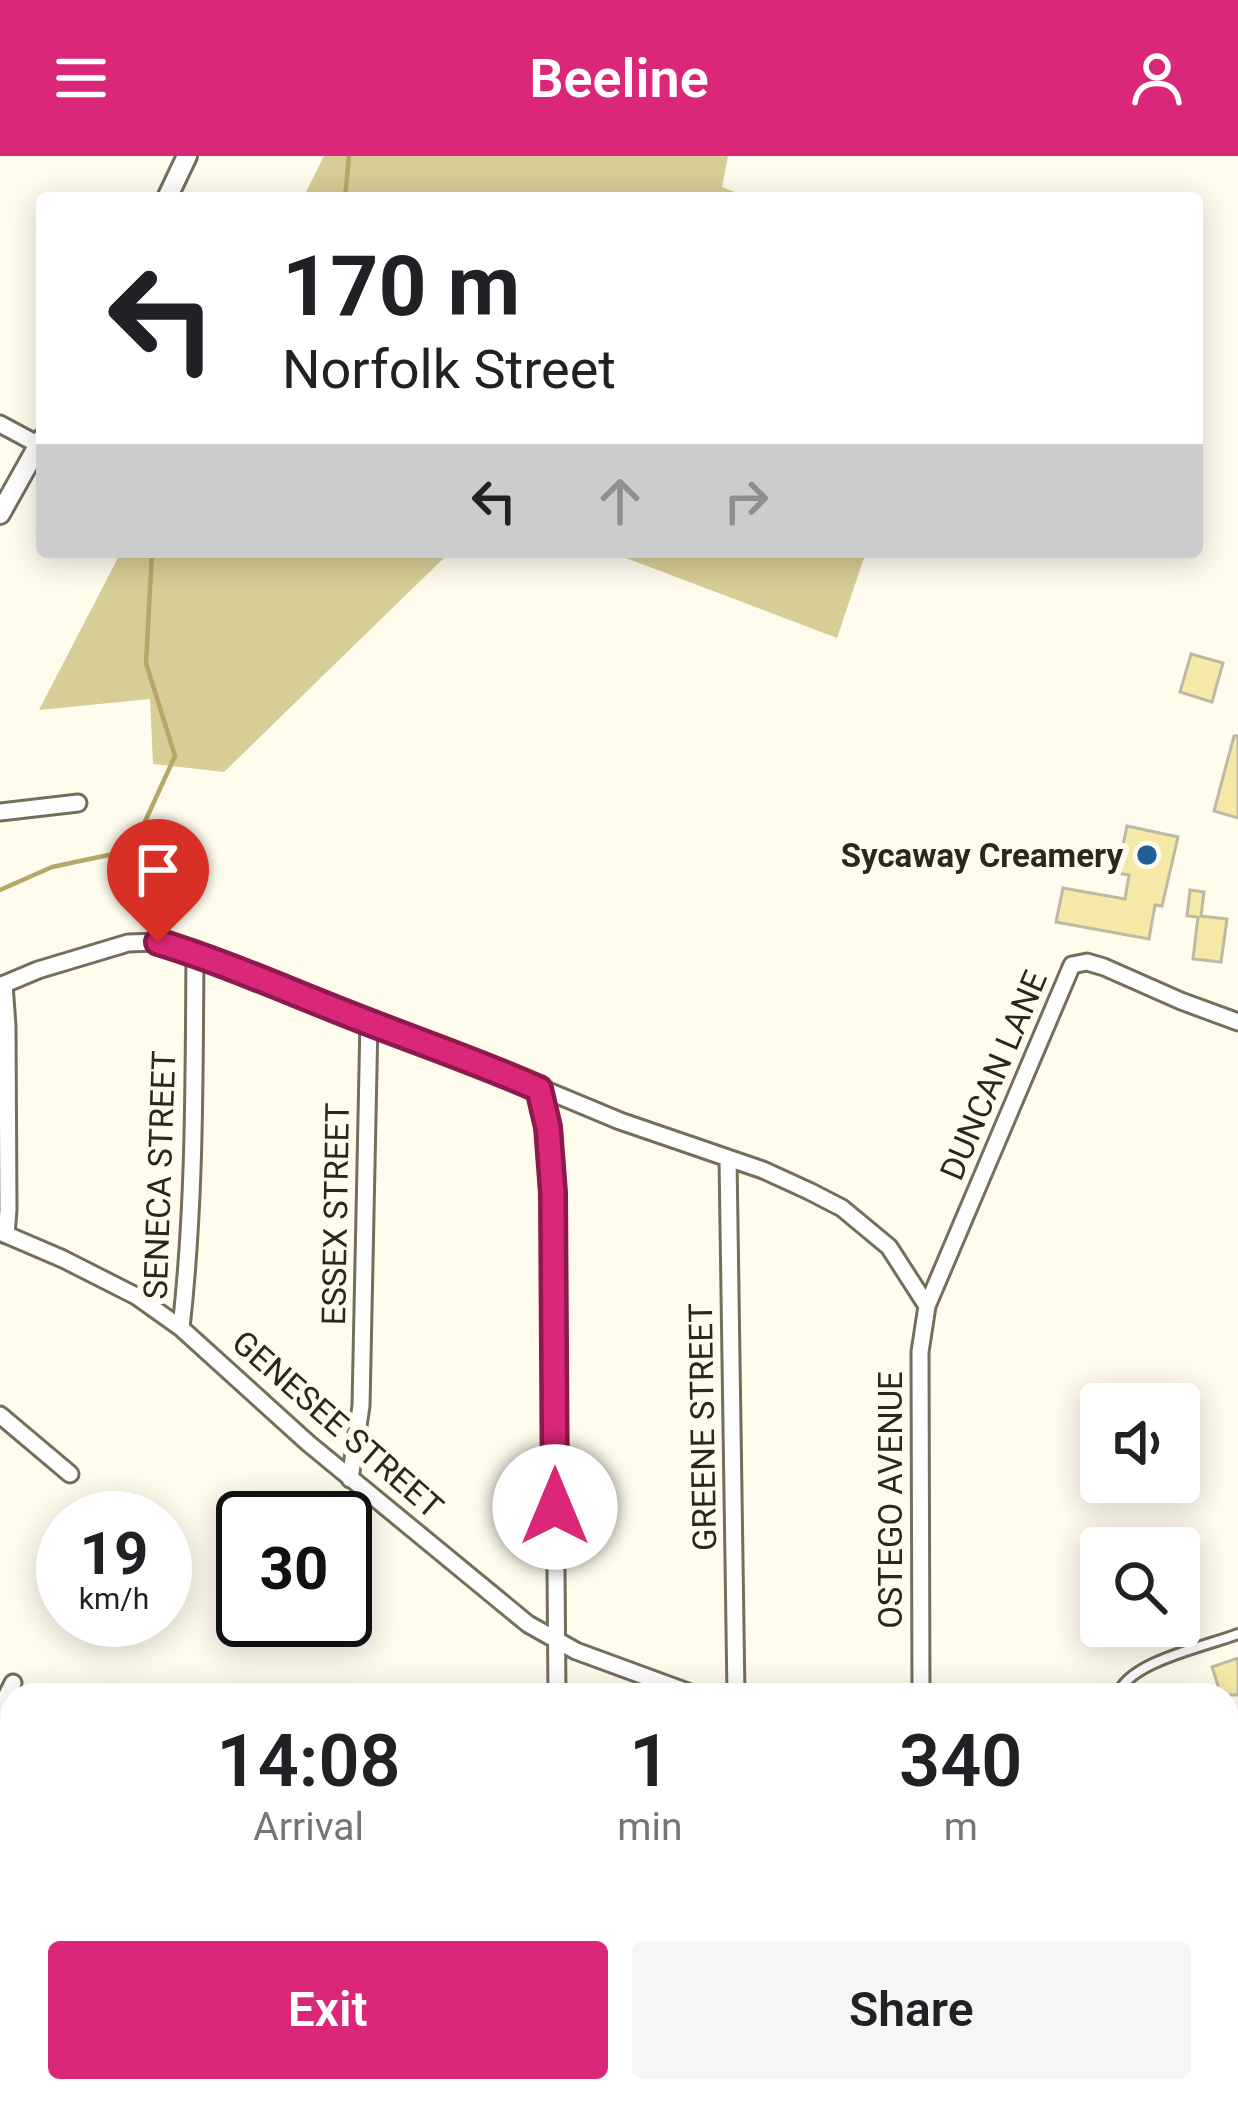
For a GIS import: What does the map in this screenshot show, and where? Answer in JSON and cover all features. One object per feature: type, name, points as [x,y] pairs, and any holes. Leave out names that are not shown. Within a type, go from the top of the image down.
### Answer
[{"type":"street","points":[[169,192],[188,156]]},
{"type":"street","points":[[0,424],[36,440]]},
{"type":"street","points":[[0,514],[36,449]]},
{"type":"street","points":[[0,812],[78,803]]},
{"type":"street","points":[[3,1234],[8,1210],[8,1049],[2,985],[76,957],[128,943],[158,942],[809,1191],[842,1208],[889,1246],[927,1306]]},
{"type":"street","name":"SENECA STREET","points":[[182,1328],[195,953]]},
{"type":"street","name":"DUNCAN LANE","points":[[927,1306],[1072,965],[1087,962],[1238,1022]]},
{"type":"street","name":"ESSEX STREET","points":[[350,1479],[361,1406],[370,1021]]},
{"type":"street","points":[[539,1089],[548,1127],[553,1193],[557,1683]]},
{"type":"street","name":"GREENE STREET","points":[[728,1158],[736,1683]]},
{"type":"street","name":"GENESEE STREET","points":[[3,1234],[136,1296],[182,1328],[350,1479],[528,1624],[556,1642],[664,1683]]},
{"type":"street","name":"OSTEGO AVENUE","points":[[921,1683],[920,1372],[927,1306]]},
{"type":"street","points":[[0,1415],[70,1474]]},
{"type":"lane","points":[[1121,1683],[1138,1670],[1238,1634]]},
{"type":"shaded area","points":[[324,156],[728,156],[722,187],[734,192],[306,192]]},
{"type":"shaded area","points":[[118,558],[444,558],[224,772],[153,764],[150,699],[39,710]]},
{"type":"shaded area","points":[[626,558],[864,558],[837,638]]},
{"type":"building","points":[[1191,654],[1223,663],[1212,702],[1180,692]]},
{"type":"building","points":[[1234,736],[1238,736],[1238,818],[1214,811]]},
{"type":"building","points":[[1127,826],[1178,837],[1149,939],[1056,922],[1063,888],[1125,899],[1129,875],[1117,873]]},
{"type":"building","points":[[1190,890],[1204,892],[1201,916],[1227,919],[1221,962],[1193,959],[1198,917],[1187,916]]},
{"type":"building","points":[[1238,1658],[1238,1683],[1217,1683],[1212,1667]]},
{"type":"waterway","points":[[346,192],[349,156]]},
{"type":"waterway","points":[[0,890],[52,867],[132,850],[175,756],[146,663],[152,558]]},
{"type":"place","name":"Sycaway Creamery","points":[[1147,855]]},
{"type":"route","points":[[158,942],[228,965],[539,1089],[548,1127],[553,1193],[555,1507]]}]
